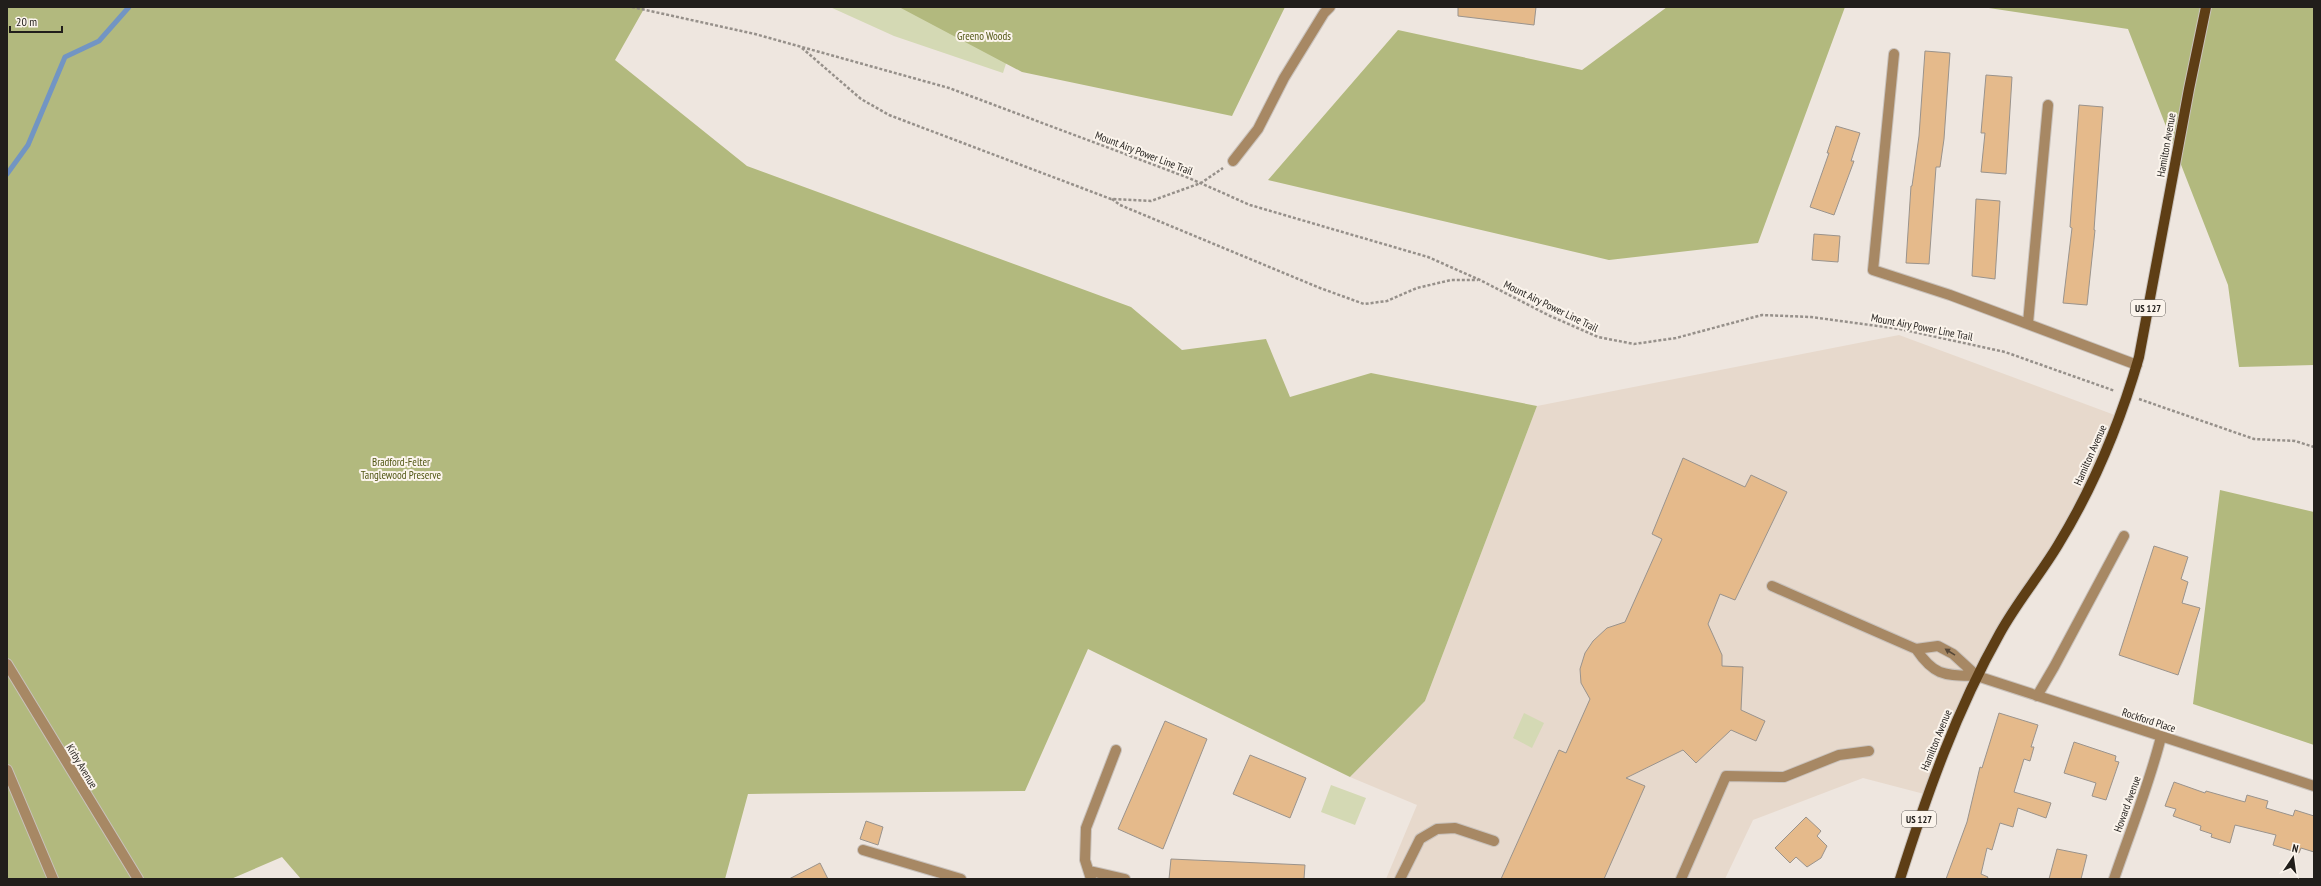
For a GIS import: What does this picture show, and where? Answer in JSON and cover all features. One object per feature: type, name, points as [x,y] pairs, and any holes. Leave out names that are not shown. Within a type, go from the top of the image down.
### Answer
[{"type":"main road","name":"Hamilton Avenue","points":[[1900,879],[1946,744],[1977,676],[2000,632],[2058,545],[2085,497],[2108,447],[2128,395],[2137,365],[2206,7]]},
{"type":"street","points":[[1233,161],[1258,129],[1284,78],[1324,13],[1330,7]]},
{"type":"street","points":[[1894,54],[1873,270],[1950,295],[2028,323],[2137,365]]},
{"type":"street","points":[[2028,323],[2048,104]]},
{"type":"street","points":[[2037,696],[2124,536]]},
{"type":"street","points":[[1772,586],[1916,649],[1938,646],[1953,654],[1977,676]]},
{"type":"street","points":[[1916,649],[1926,664],[1944,675],[1977,676]]},
{"type":"street","name":"Kirby Avenue","points":[[7,664],[138,879]]},
{"type":"street","name":"Rockford Place","points":[[1977,676],[2314,786]]},
{"type":"street","name":"Howard Avenue","points":[[2114,879],[2135,814],[2152,772],[2161,737]]},
{"type":"street","points":[[1116,750],[1086,828],[1085,860],[1091,875],[1124,879]]},
{"type":"street","points":[[1681,879],[1726,776],[1784,777],[1839,755],[1869,751]]},
{"type":"street","points":[[7,770],[53,879]]},
{"type":"street","points":[[1400,879],[1420,839],[1437,829],[1455,828],[1494,841]]},
{"type":"street","points":[[863,850],[961,879]]},
{"type":"path","name":"Mount Airy Power Line Trail","points":[[632,7],[755,34],[949,88],[1200,183],[1250,205],[1428,258],[1480,280],[1550,316],[1605,339],[1634,344],[1676,338],[1762,314],[1811,317],[1900,328],[2005,352],[2254,439],[2295,441],[2314,447]]},
{"type":"path","name":"Mount Airy Power Line Trail","points":[[800,46],[861,99],[889,114],[1111,199],[1120,205],[1179,231],[1320,288],[1364,304],[1387,301],[1417,288],[1451,280],[1480,280]]},
{"type":"path","points":[[1111,199],[1151,201],[1200,183],[1233,161]]},
{"type":"shaded area","points":[[1899,335],[2120,417],[2085,497],[2000,632],[1928,795],[1863,778],[1753,820],[1725,879],[1386,879],[1417,805],[1350,777],[1425,701],[1537,406]]},
{"type":"green space","name":"Bradford-Felter Tanglewood Preserve","points":[[7,7],[645,7],[615,60],[747,166],[1131,307],[1182,350],[1266,339],[1290,397],[1371,373],[1537,406],[1425,701],[1350,777],[1088,649],[1025,791],[748,794],[725,879],[301,879],[282,857],[231,879],[7,879]]},
{"type":"green space","name":"Greeno Woods","points":[[830,7],[1024,7],[1003,73],[894,36]]},
{"type":"green space","points":[[899,7],[1285,7],[1232,116],[1022,72]]},
{"type":"green space","points":[[1667,7],[1845,7],[1758,243],[1609,260],[1268,180],[1398,30],[1582,70]]},
{"type":"green space","points":[[1982,7],[2314,7],[2314,365],[2239,367],[2228,285],[2128,29]]},
{"type":"green space","points":[[2220,490],[2314,512],[2314,745],[2193,704]]},
{"type":"green space","points":[[1524,713],[1544,723],[1532,748],[1513,738]]},
{"type":"green space","points":[[1331,785],[1366,798],[1355,825],[1321,812]]},
{"type":"building","points":[[1458,7],[1536,7],[1534,25],[1458,16]]},
{"type":"building","points":[[1925,51],[1950,53],[1944,139],[1940,167],[1936,167],[1929,264],[1906,263],[1911,186],[1919,136]]},
{"type":"building","points":[[1986,75],[2012,77],[2006,174],[1981,172],[1985,133],[1981,133]]},
{"type":"building","points":[[2079,105],[2103,107],[2095,230],[2087,305],[2063,303],[2072,228],[2070,227]]},
{"type":"building","points":[[1836,126],[1860,133],[1851,161],[1854,161],[1834,215],[1810,207],[1829,153],[1827,153]]},
{"type":"building","points":[[1976,199],[2000,201],[1995,279],[1972,276]]},
{"type":"building","points":[[1814,234],[1840,236],[1838,262],[1812,260]]},
{"type":"building","points":[[1683,458],[1745,487],[1751,475],[1787,492],[1735,600],[1720,594],[1708,624],[1722,655],[1722,666],[1743,667],[1741,710],[1765,721],[1756,741],[1731,730],[1696,763],[1683,750],[1626,778],[1645,786],[1604,879],[1501,879],[1559,750],[1566,753],[1590,699],[1581,683],[1580,669],[1585,653],[1593,641],[1607,628],[1625,622],[1662,539],[1652,534]]},
{"type":"building","points":[[2154,546],[2188,557],[2181,579],[2188,582],[2182,603],[2200,608],[2178,675],[2119,655]]},
{"type":"building","points":[[1999,713],[2038,725],[2031,747],[2034,747],[2030,761],[2024,759],[2014,792],[2051,803],[2046,818],[2018,808],[2013,827],[2000,823],[1992,850],[1987,848],[1981,874],[1988,877],[1987,879],[1946,879],[1967,822],[1980,767],[1982,768]]},
{"type":"building","points":[[1165,721],[1207,739],[1163,849],[1118,829]]},
{"type":"building","points":[[2074,742],[2116,756],[2115,761],[2119,762],[2106,800],[2092,796],[2096,783],[2064,773]]},
{"type":"building","points":[[1250,755],[1306,778],[1290,818],[1233,794]]},
{"type":"building","points":[[2174,782],[2205,793],[2206,791],[2245,802],[2247,795],[2268,801],[2266,808],[2293,816],[2295,810],[2314,816],[2314,852],[2301,848],[2299,853],[2273,845],[2276,835],[2235,825],[2230,843],[2211,837],[2212,834],[2200,830],[2201,826],[2173,816],[2176,809],[2165,806]]},
{"type":"building","points":[[1806,817],[1821,831],[1817,836],[1827,846],[1821,858],[1807,867],[1796,857],[1790,863],[1775,848]]},
{"type":"building","points":[[866,821],[883,827],[878,845],[860,839]]},
{"type":"building","points":[[2057,849],[2087,855],[2081,879],[2049,879]]},
{"type":"building","points":[[1171,859],[1305,865],[1304,879],[1169,879]]},
{"type":"building","points":[[820,863],[828,879],[789,879]]},
{"type":"waterway","points":[[7,174],[28,145],[65,57],[99,41],[129,7]]}]
